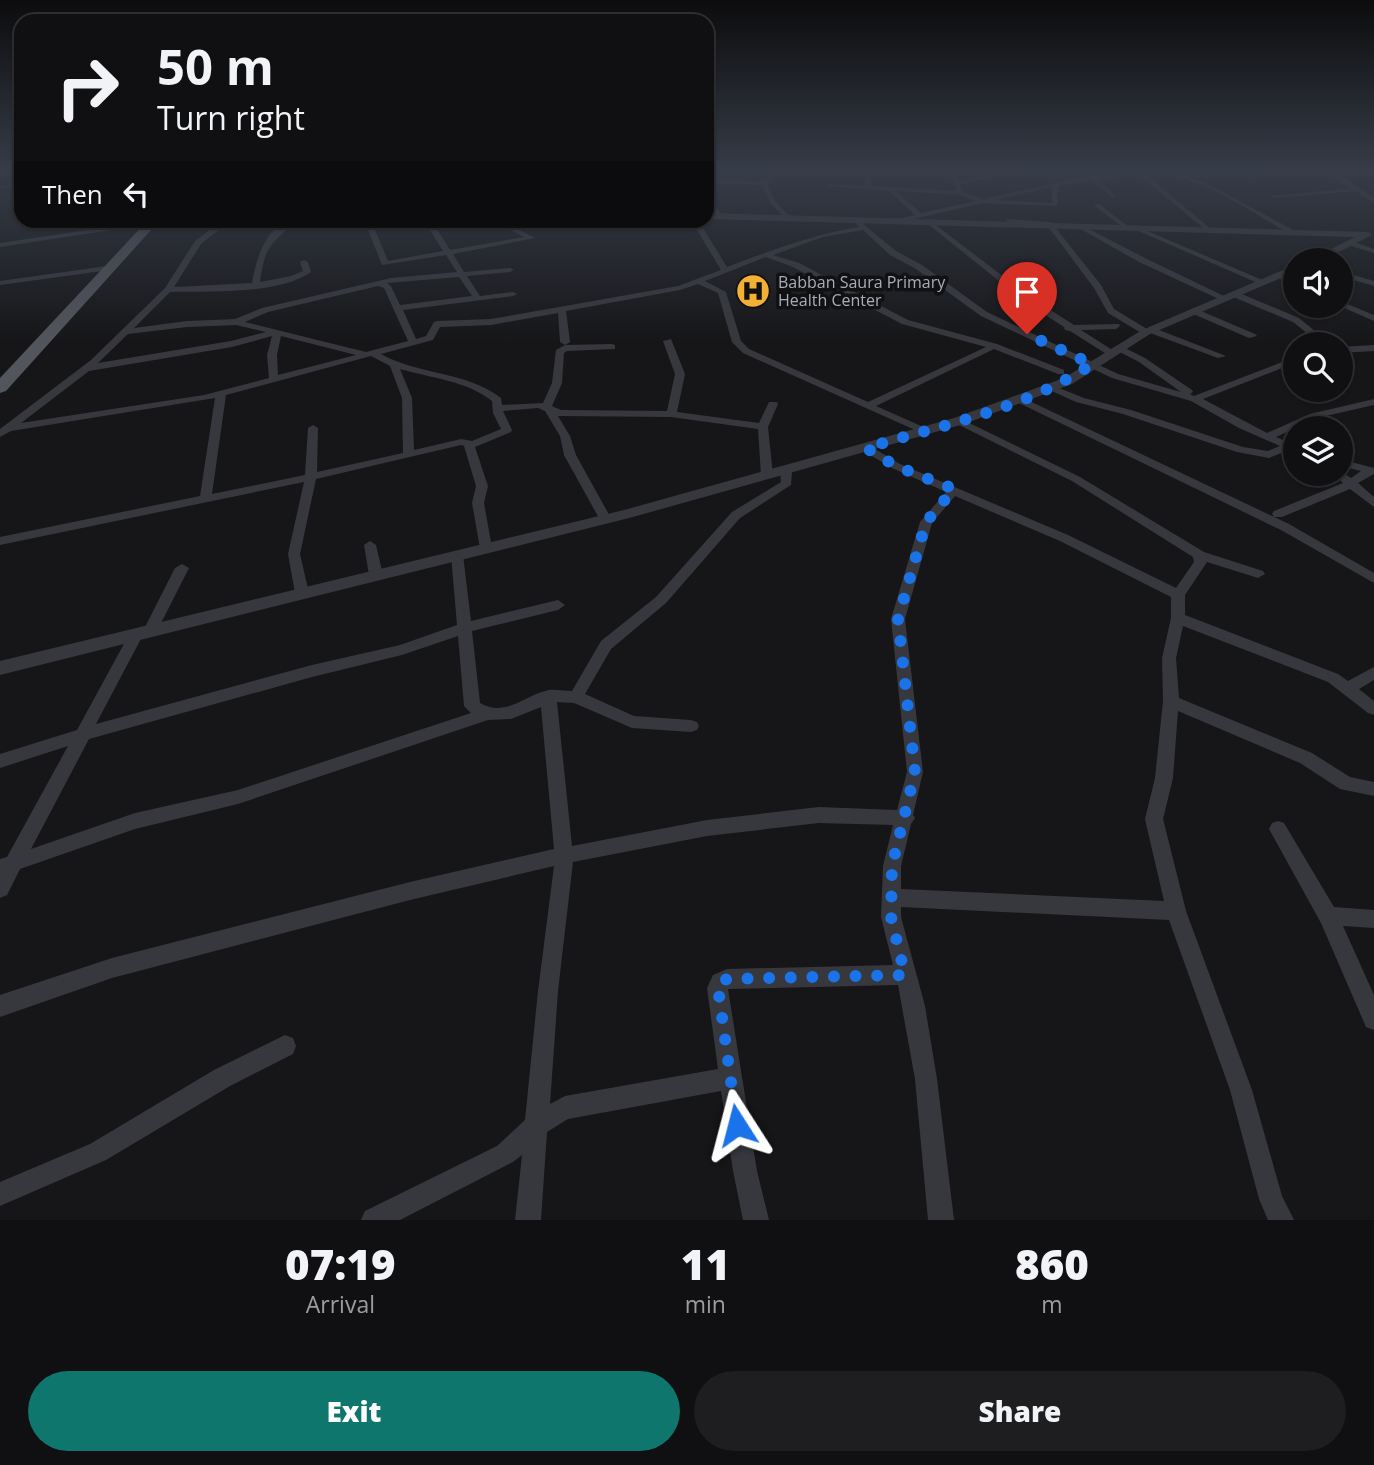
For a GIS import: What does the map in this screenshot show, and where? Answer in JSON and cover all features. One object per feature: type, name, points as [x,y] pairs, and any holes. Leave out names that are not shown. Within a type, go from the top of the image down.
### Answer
[{"type":"main road","points":[[0,386],[144,228]]},
{"type":"main road","points":[[0,386],[145,228]]},
{"type":"street","points":[[0,245],[107,228]]},
{"type":"street","points":[[0,434],[86,369],[168,290],[178,278],[193,248],[218,228]]},
{"type":"street","points":[[256,284],[259,259],[267,240],[284,228]]},
{"type":"street","points":[[370,228],[384,263],[448,255],[531,238],[510,228]]},
{"type":"street","points":[[431,228],[477,298]]},
{"type":"street","points":[[697,228],[710,244],[725,270]]},
{"type":"street","points":[[8,428],[221,393],[430,338],[437,324],[491,322],[562,311],[701,282],[764,254],[822,235],[864,228],[893,253],[919,267],[984,314],[1115,376],[1192,398],[1283,444]]},
{"type":"street","points":[[937,228],[1027,299],[1069,328],[1115,351],[1142,360],[1188,392],[1192,398]]},
{"type":"street","points":[[1053,228],[1098,287],[1111,311],[1149,331],[1221,356]]},
{"type":"street","points":[[1083,228],[1142,260],[1296,320],[1311,332]]},
{"type":"street","points":[[1131,228],[1372,234]]},
{"type":"street","points":[[1131,228],[1263,282]]},
{"type":"street","points":[[1285,228],[1293,232]]},
{"type":"street","points":[[1340,248],[1372,234]]},
{"type":"street","points":[[1351,243],[1374,251]]},
{"type":"street","points":[[764,254],[796,265],[905,322],[995,346],[1061,372]]},
{"type":"street","points":[[168,290],[256,284],[304,274],[307,272],[304,262]]},
{"type":"street","points":[[388,263],[391,280]]},
{"type":"street","points":[[0,283],[107,268]]},
{"type":"street","points":[[236,322],[265,310],[391,280],[510,270]]},
{"type":"street","points":[[0,668],[606,520],[959,421],[1050,388],[1149,331],[1283,273]]},
{"type":"street","points":[[1279,275],[1283,277]]},
{"type":"street","points":[[1353,277],[1374,284]]},
{"type":"street","points":[[701,282],[722,292],[737,342],[746,351],[924,431]]},
{"type":"street","points":[[381,284],[387,286],[414,341]]},
{"type":"street","points":[[397,308],[513,295]]},
{"type":"street","points":[[1353,309],[1374,318]]},
{"type":"street","points":[[562,311],[565,342]]},
{"type":"street","points":[[1194,311],[1252,337]]},
{"type":"street","points":[[0,541],[461,442],[471,444],[501,435],[507,430],[494,396],[447,378],[394,366],[372,355],[236,322],[187,324],[124,332]]},
{"type":"street","points":[[1069,328],[1116,326]]},
{"type":"street","points":[[86,369],[232,344],[277,332]]},
{"type":"street","points":[[274,380],[272,355],[277,332]]},
{"type":"street","points":[[668,341],[680,374],[671,414]]},
{"type":"street","points":[[870,405],[995,346]]},
{"type":"street","points":[[548,409],[557,383],[559,352],[565,348],[612,347]]},
{"type":"street","points":[[1353,349],[1374,348]]},
{"type":"street","points":[[1192,398],[1283,364]]},
{"type":"street","points":[[394,366],[407,398],[409,454]]},
{"type":"street","points":[[1050,388],[1241,450],[1269,455],[1283,451]]},
{"type":"street","points":[[206,496],[221,393]]},
{"type":"street","points":[[1021,400],[1285,527],[1374,579]]},
{"type":"street","points":[[1266,437],[1290,429],[1314,416],[1374,402]]},
{"type":"street","points":[[767,475],[764,427],[773,404]]},
{"type":"street","points":[[497,408],[671,414],[764,427]]},
{"type":"street","points":[[548,409],[565,436],[570,455],[606,520]]},
{"type":"street","points":[[959,421],[1076,479],[1199,555],[1258,574]]},
{"type":"street","points":[[302,593],[294,554],[312,475],[313,428]]},
{"type":"street","points":[[471,444],[482,486],[478,503],[486,548]]},
{"type":"street","points":[[866,448],[896,466],[954,489],[1178,595]]},
{"type":"street","points":[[1353,466],[1372,471]]},
{"type":"street","points":[[576,697],[606,645],[661,600],[682,572],[736,515],[788,483],[786,471]]},
{"type":"street","points":[[1353,481],[1372,471]]},
{"type":"street","points":[[1353,484],[1374,503]]},
{"type":"street","points":[[1278,514],[1342,486]]},
{"type":"street","points":[[941,1220],[926,1079],[914,1006],[891,917],[892,866],[906,818],[915,772],[898,619],[926,522],[954,489]]},
{"type":"street","points":[[370,545],[376,575]]},
{"type":"street","points":[[457,555],[471,706],[483,715]]},
{"type":"street","points":[[1199,555],[1201,562],[1178,595],[1178,618],[1169,658],[1171,701],[1164,778],[1154,819],[1176,911],[1241,1090],[1271,1199],[1281,1220]]},
{"type":"street","points":[[0,889],[7,866],[182,568]]},
{"type":"street","points":[[0,761],[84,734],[312,671],[402,650],[464,629],[558,605]]},
{"type":"street","points":[[1178,618],[1333,678],[1374,709]]},
{"type":"street","points":[[1348,688],[1374,673]]},
{"type":"street","points":[[528,1220],[548,991],[564,862],[561,856],[550,696]]},
{"type":"street","points":[[7,866],[135,821],[238,797],[483,715],[499,717],[550,696],[576,697],[632,722],[691,726]]},
{"type":"street","points":[[1171,701],[1306,758],[1346,784],[1374,789]]},
{"type":"street","points":[[0,1006],[112,968],[410,891],[561,856],[706,828],[818,816],[906,818]]},
{"type":"street","points":[[1278,829],[1328,916],[1374,1019]]},
{"type":"street","points":[[892,898],[1176,911]]},
{"type":"street","points":[[1328,916],[1374,919]]},
{"type":"street","points":[[756,1220],[730,1078],[718,988],[720,982],[727,979],[905,975]]},
{"type":"street","points":[[0,1194],[98,1152],[222,1078],[285,1046]]},
{"type":"street","points":[[374,1220],[505,1154],[543,1120],[565,1108],[730,1078]]},
{"type":"place","name":"Babban Saura Primary Health Center","points":[[753,291]]},
{"type":"route","points":[[737,1125],[718,988],[720,982],[727,979],[905,975],[891,917],[892,866],[906,818],[915,772],[898,619],[926,522],[954,489],[896,466],[866,448],[1021,400],[1068,380],[1092,364],[1027,334]]}]
